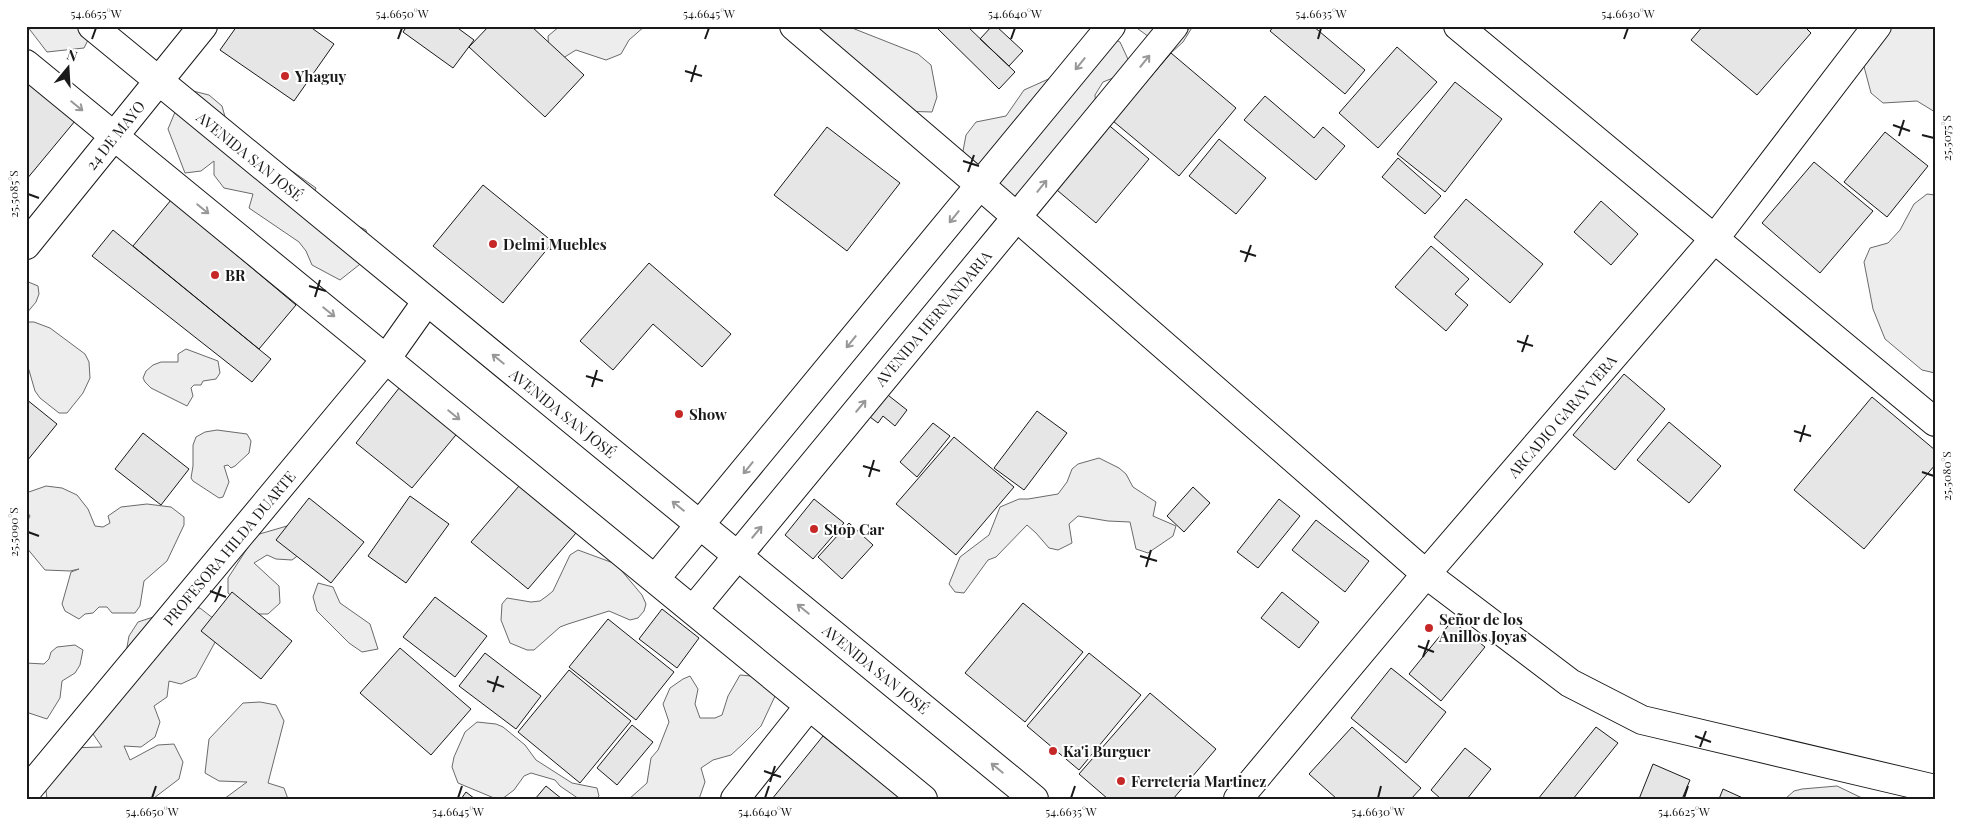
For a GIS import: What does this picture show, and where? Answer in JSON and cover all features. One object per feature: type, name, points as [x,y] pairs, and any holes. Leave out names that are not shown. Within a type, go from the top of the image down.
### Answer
[{"type":"street","name":"AVENIDA SAN JOSÉ","points":[[92,26],[1034,799]]},
{"type":"street","name":"24 DE MAYO","points":[[26,244],[203,26]]},
{"type":"street","points":[[794,26],[980,185],[1426,574],[1570,683],[1642,720],[1935,789]]},
{"type":"street","points":[[656,580],[1111,26]]},
{"type":"street","name":"AVENIDA HERNANDARIA","points":[[693,610],[1174,26]]},
{"type":"street","points":[[1458,26],[1716,238],[1935,422]]},
{"type":"street","name":"ARCADIO GARAY VERA","points":[[1238,799],[1426,574],[1716,238],[1876,26]]},
{"type":"street","points":[[26,64],[923,799]]},
{"type":"street","name":"PROFESORA HILDA DUARTE","points":[[26,793],[386,359],[427,301]]},
{"type":"street","points":[[735,799],[809,706]]},
{"type":"street","points":[[26,793],[32,799]]},
{"type":"shaded area","points":[[27,26],[80,26],[88,40],[84,48],[47,52]]},
{"type":"shaded area","points":[[560,26],[645,26],[629,40],[621,54],[606,60],[576,50],[563,58],[549,52],[548,36]]},
{"type":"shaded area","points":[[811,26],[847,26],[918,54],[931,65],[937,97],[932,112],[900,111]]},
{"type":"shaded area","points":[[1134,26],[1193,26],[1183,42],[1171,53]]},
{"type":"shaded area","points":[[1856,26],[1935,26],[1935,112],[1917,101],[1883,103],[1871,93],[1858,44]]},
{"type":"shaded area","points":[[1092,27],[1120,42],[1133,70],[1103,82],[1095,95],[1096,111],[1022,201],[1005,199],[971,166],[963,151],[966,135],[976,122],[1006,116],[1024,90],[1053,77],[1086,42]]},
{"type":"shaded area","points":[[193,91],[209,95],[222,106],[231,138],[247,139],[316,188],[304,216],[337,216],[366,230],[370,246],[364,261],[340,280],[312,265],[306,251],[299,242],[249,208],[253,194],[224,188],[214,175],[214,161],[201,171],[185,173],[168,129],[180,100]]},
{"type":"shaded area","points":[[1927,194],[1935,195],[1935,373],[1922,370],[1885,339],[1873,309],[1864,262],[1870,248],[1888,243],[1900,230],[1914,204]]},
{"type":"shaded area","points":[[26,281],[38,286],[39,294],[36,302],[26,314]]},
{"type":"shaded area","points":[[26,320],[27,322],[34,322],[50,328],[85,354],[89,362],[90,378],[83,393],[67,413],[59,413],[40,398],[35,391],[26,360]]},
{"type":"shaded area","points":[[186,349],[218,361],[220,373],[216,379],[203,381],[201,385],[194,385],[191,388],[193,396],[187,406],[151,388],[143,378],[146,371],[153,365],[161,362],[178,362],[178,354]]},
{"type":"shaded area","points":[[217,430],[247,434],[251,441],[249,453],[235,466],[231,468],[228,465],[224,466],[229,482],[223,497],[219,498],[191,478],[193,445],[196,437],[205,432]]},
{"type":"shaded area","points":[[1099,458],[1119,468],[1126,474],[1133,487],[1156,502],[1153,516],[1176,526],[1173,536],[1148,553],[1136,549],[1130,522],[1108,521],[1078,516],[1069,524],[1072,543],[1058,550],[1049,548],[1027,525],[996,557],[988,560],[964,593],[955,592],[949,584],[960,557],[989,535],[1000,507],[1019,499],[1058,494],[1067,482],[1072,469],[1078,464]]},
{"type":"shaded area","points":[[46,486],[62,488],[77,495],[88,509],[95,526],[103,527],[110,523],[108,516],[121,507],[147,504],[171,507],[184,517],[184,525],[167,561],[144,581],[140,606],[135,613],[112,613],[107,607],[99,607],[93,613],[85,614],[79,619],[65,611],[62,604],[71,572],[79,569],[70,571],[45,570],[26,547],[26,524],[30,516],[26,510],[26,493]]},
{"type":"shaded area","points":[[287,526],[304,551],[292,560],[276,559],[267,555],[254,563],[279,586],[280,603],[268,614],[253,614],[228,593],[228,578],[256,535]]},
{"type":"shaded area","points":[[578,550],[616,564],[642,595],[646,604],[644,611],[638,618],[630,620],[609,611],[568,624],[560,627],[534,650],[527,650],[510,643],[501,620],[502,604],[507,598],[531,602],[540,601],[553,591],[570,555]]},
{"type":"shaded area","points":[[318,583],[333,587],[340,603],[370,624],[378,649],[362,652],[349,643],[317,611],[313,597]]},
{"type":"shaded area","points":[[184,607],[200,608],[214,619],[219,635],[196,677],[181,684],[169,681],[167,697],[154,706],[160,722],[155,737],[141,747],[124,746],[130,760],[158,745],[174,744],[183,762],[179,779],[154,798],[156,799],[47,799],[44,774],[68,748],[102,747],[84,721],[123,670],[129,636],[138,622]]},
{"type":"shaded area","points":[[75,645],[83,650],[80,665],[75,673],[62,681],[60,698],[47,719],[26,712],[26,663],[44,664],[49,659],[51,652],[57,647]]},
{"type":"shaded area","points":[[740,675],[773,678],[776,694],[761,726],[743,744],[731,755],[713,760],[701,768],[705,782],[699,799],[629,799],[647,783],[651,758],[658,750],[669,722],[663,704],[670,688],[690,676],[698,689],[695,704],[700,718],[715,718],[722,715],[728,696]]},
{"type":"shaded area","points":[[260,702],[276,705],[284,721],[268,783],[284,788],[288,799],[224,799],[247,782],[219,781],[205,773],[209,739],[243,703]]},
{"type":"shaded area","points":[[477,722],[496,724],[503,727],[525,745],[536,760],[572,783],[597,788],[599,796],[596,799],[579,799],[560,786],[555,780],[531,773],[524,776],[514,790],[502,799],[494,798],[458,783],[452,767],[454,757],[465,732]]},
{"type":"shaded area","points":[[1837,786],[1864,799],[1785,799],[1794,791],[1802,789]]},
{"type":"building","name":"Yhaguy","points":[[237,26],[309,26],[334,44],[294,101],[220,50]]},
{"type":"building","points":[[407,26],[455,26],[474,40],[453,68],[403,32]]},
{"type":"building","points":[[489,26],[531,26],[584,75],[545,117],[469,47]]},
{"type":"building","points":[[935,26],[967,26],[1015,72],[999,89]]},
{"type":"building","points":[[992,26],[996,26],[1023,51],[1009,66],[980,39]]},
{"type":"building","points":[[1274,26],[1313,26],[1365,70],[1345,94],[1270,31]]},
{"type":"building","points":[[1703,26],[1804,26],[1811,33],[1757,95],[1691,40]]},
{"type":"building","points":[[1397,47],[1437,82],[1378,148],[1339,113]]},
{"type":"building","points":[[1171,53],[1236,108],[1179,176],[1113,121]]},
{"type":"building","points":[[26,71],[80,115],[26,180]]},
{"type":"building","points":[[1455,82],[1502,119],[1445,192],[1397,154]]},
{"type":"building","points":[[1265,96],[1314,138],[1323,127],[1345,146],[1316,180],[1244,120]]},
{"type":"building","points":[[1105,122],[1149,159],[1096,223],[1051,185]]},
{"type":"building","points":[[827,127],[900,183],[847,251],[774,195]]},
{"type":"building","points":[[1885,132],[1928,166],[1887,217],[1844,182]]},
{"type":"building","points":[[1219,139],[1266,178],[1236,214],[1189,176]]},
{"type":"building","points":[[1398,158],[1441,196],[1425,214],[1382,177]]},
{"type":"building","points":[[1814,162],[1873,211],[1820,273],[1762,223]]},
{"type":"building","name":"Delmi Muebles","points":[[483,185],[553,242],[503,303],[433,246]]},
{"type":"building","points":[[1466,199],[1543,264],[1510,303],[1434,237]]},
{"type":"building","name":"BR","points":[[171,200],[296,305],[259,349],[133,246]]},
{"type":"building","points":[[1601,201],[1638,234],[1611,265],[1574,232]]},
{"type":"building","points":[[113,230],[271,359],[252,382],[92,256]]},
{"type":"building","points":[[1431,246],[1469,279],[1455,294],[1468,305],[1446,331],[1395,287]]},
{"type":"building","points":[[649,263],[731,334],[702,367],[653,324],[613,370],[580,341]]},
{"type":"building","points":[[1624,374],[1665,409],[1615,470],[1573,435]]},
{"type":"building","points":[[403,383],[460,430],[412,488],[356,443]]},
{"type":"building","points":[[884,392],[907,410],[895,426],[883,416],[878,423],[866,414]]},
{"type":"building","points":[[1872,397],[1935,450],[1935,465],[1864,549],[1794,490]]},
{"type":"building","points":[[26,399],[57,424],[27,461],[26,461]]},
{"type":"building","points":[[1037,411],[1067,433],[1024,490],[994,468]]},
{"type":"building","points":[[1669,422],[1721,466],[1689,503],[1637,460]]},
{"type":"building","points":[[933,423],[950,436],[917,477],[900,462]]},
{"type":"building","points":[[143,433],[189,469],[161,505],[115,469]]},
{"type":"building","points":[[954,437],[1014,487],[956,555],[896,504]]},
{"type":"building","points":[[519,486],[576,533],[528,589],[471,542]]},
{"type":"building","points":[[1193,487],[1210,503],[1184,532],[1167,516]]},
{"type":"building","points":[[410,496],[449,524],[406,583],[368,556]]},
{"type":"building","points":[[309,498],[364,542],[331,583],[276,540]]},
{"type":"building","name":"Stop Car","points":[[814,499],[844,523],[813,559],[785,535]]},
{"type":"building","points":[[1279,499],[1300,516],[1258,568],[1237,552]]},
{"type":"building","points":[[1316,520],[1369,561],[1345,592],[1292,550]]},
{"type":"building","points":[[849,523],[873,545],[842,579],[818,557]]},
{"type":"building","points":[[232,592],[292,641],[261,679],[201,631]]},
{"type":"building","points":[[1282,592],[1319,622],[1299,648],[1261,618]]},
{"type":"building","points":[[435,597],[487,636],[455,677],[403,637]]},
{"type":"building","points":[[1023,603],[1083,652],[1025,722],[965,673]]},
{"type":"building","points":[[662,609],[699,638],[677,668],[639,639]]},
{"type":"building","points":[[608,619],[674,672],[636,720],[569,667]]},
{"type":"building","points":[[1452,621],[1485,647],[1441,701],[1409,674]]},
{"type":"building","points":[[400,648],[471,709],[431,755],[360,693]]},
{"type":"building","points":[[485,653],[541,696],[516,729],[459,686]]},
{"type":"building","points":[[1089,653],[1141,695],[1079,770],[1027,726]]},
{"type":"building","points":[[1391,668],[1446,712],[1406,763],[1351,718]]},
{"type":"building","points":[[569,670],[631,721],[580,783],[518,732]]},
{"type":"building","points":[[1150,693],[1216,749],[1173,799],[1108,799],[1079,774]]},
{"type":"building","points":[[632,725],[653,742],[617,785],[597,768]]},
{"type":"building","points":[[1352,727],[1421,788],[1411,799],[1337,799],[1309,774]]},
{"type":"building","points":[[1596,727],[1618,743],[1573,799],[1538,799]]},
{"type":"building","points":[[823,736],[901,798],[901,799],[772,799]]},
{"type":"building","points":[[1465,748],[1491,769],[1467,799],[1441,799],[1431,790]]},
{"type":"building","points":[[1653,764],[1690,780],[1682,799],[1639,799]]},
{"type":"building","points":[[546,786],[562,799],[535,799]]},
{"type":"building","points":[[1723,789],[1745,799],[1719,799]]},
{"type":"building","points":[[466,792],[475,799],[461,799]]},
{"type":"place","name":"Yhaguy","points":[[285,76]]},
{"type":"place","name":"Delmi Muebles","points":[[493,244]]},
{"type":"place","name":"BR","points":[[215,275]]},
{"type":"place","name":"Show","points":[[679,414]]},
{"type":"place","name":"Stop Car","points":[[814,529]]},
{"type":"place","name":"Señor de los Anillos Joyas","points":[[1429,628]]},
{"type":"place","name":"Ka'i Burguer","points":[[1053,751]]},
{"type":"place","name":"Ferreteria Martinez","points":[[1121,781]]}]
